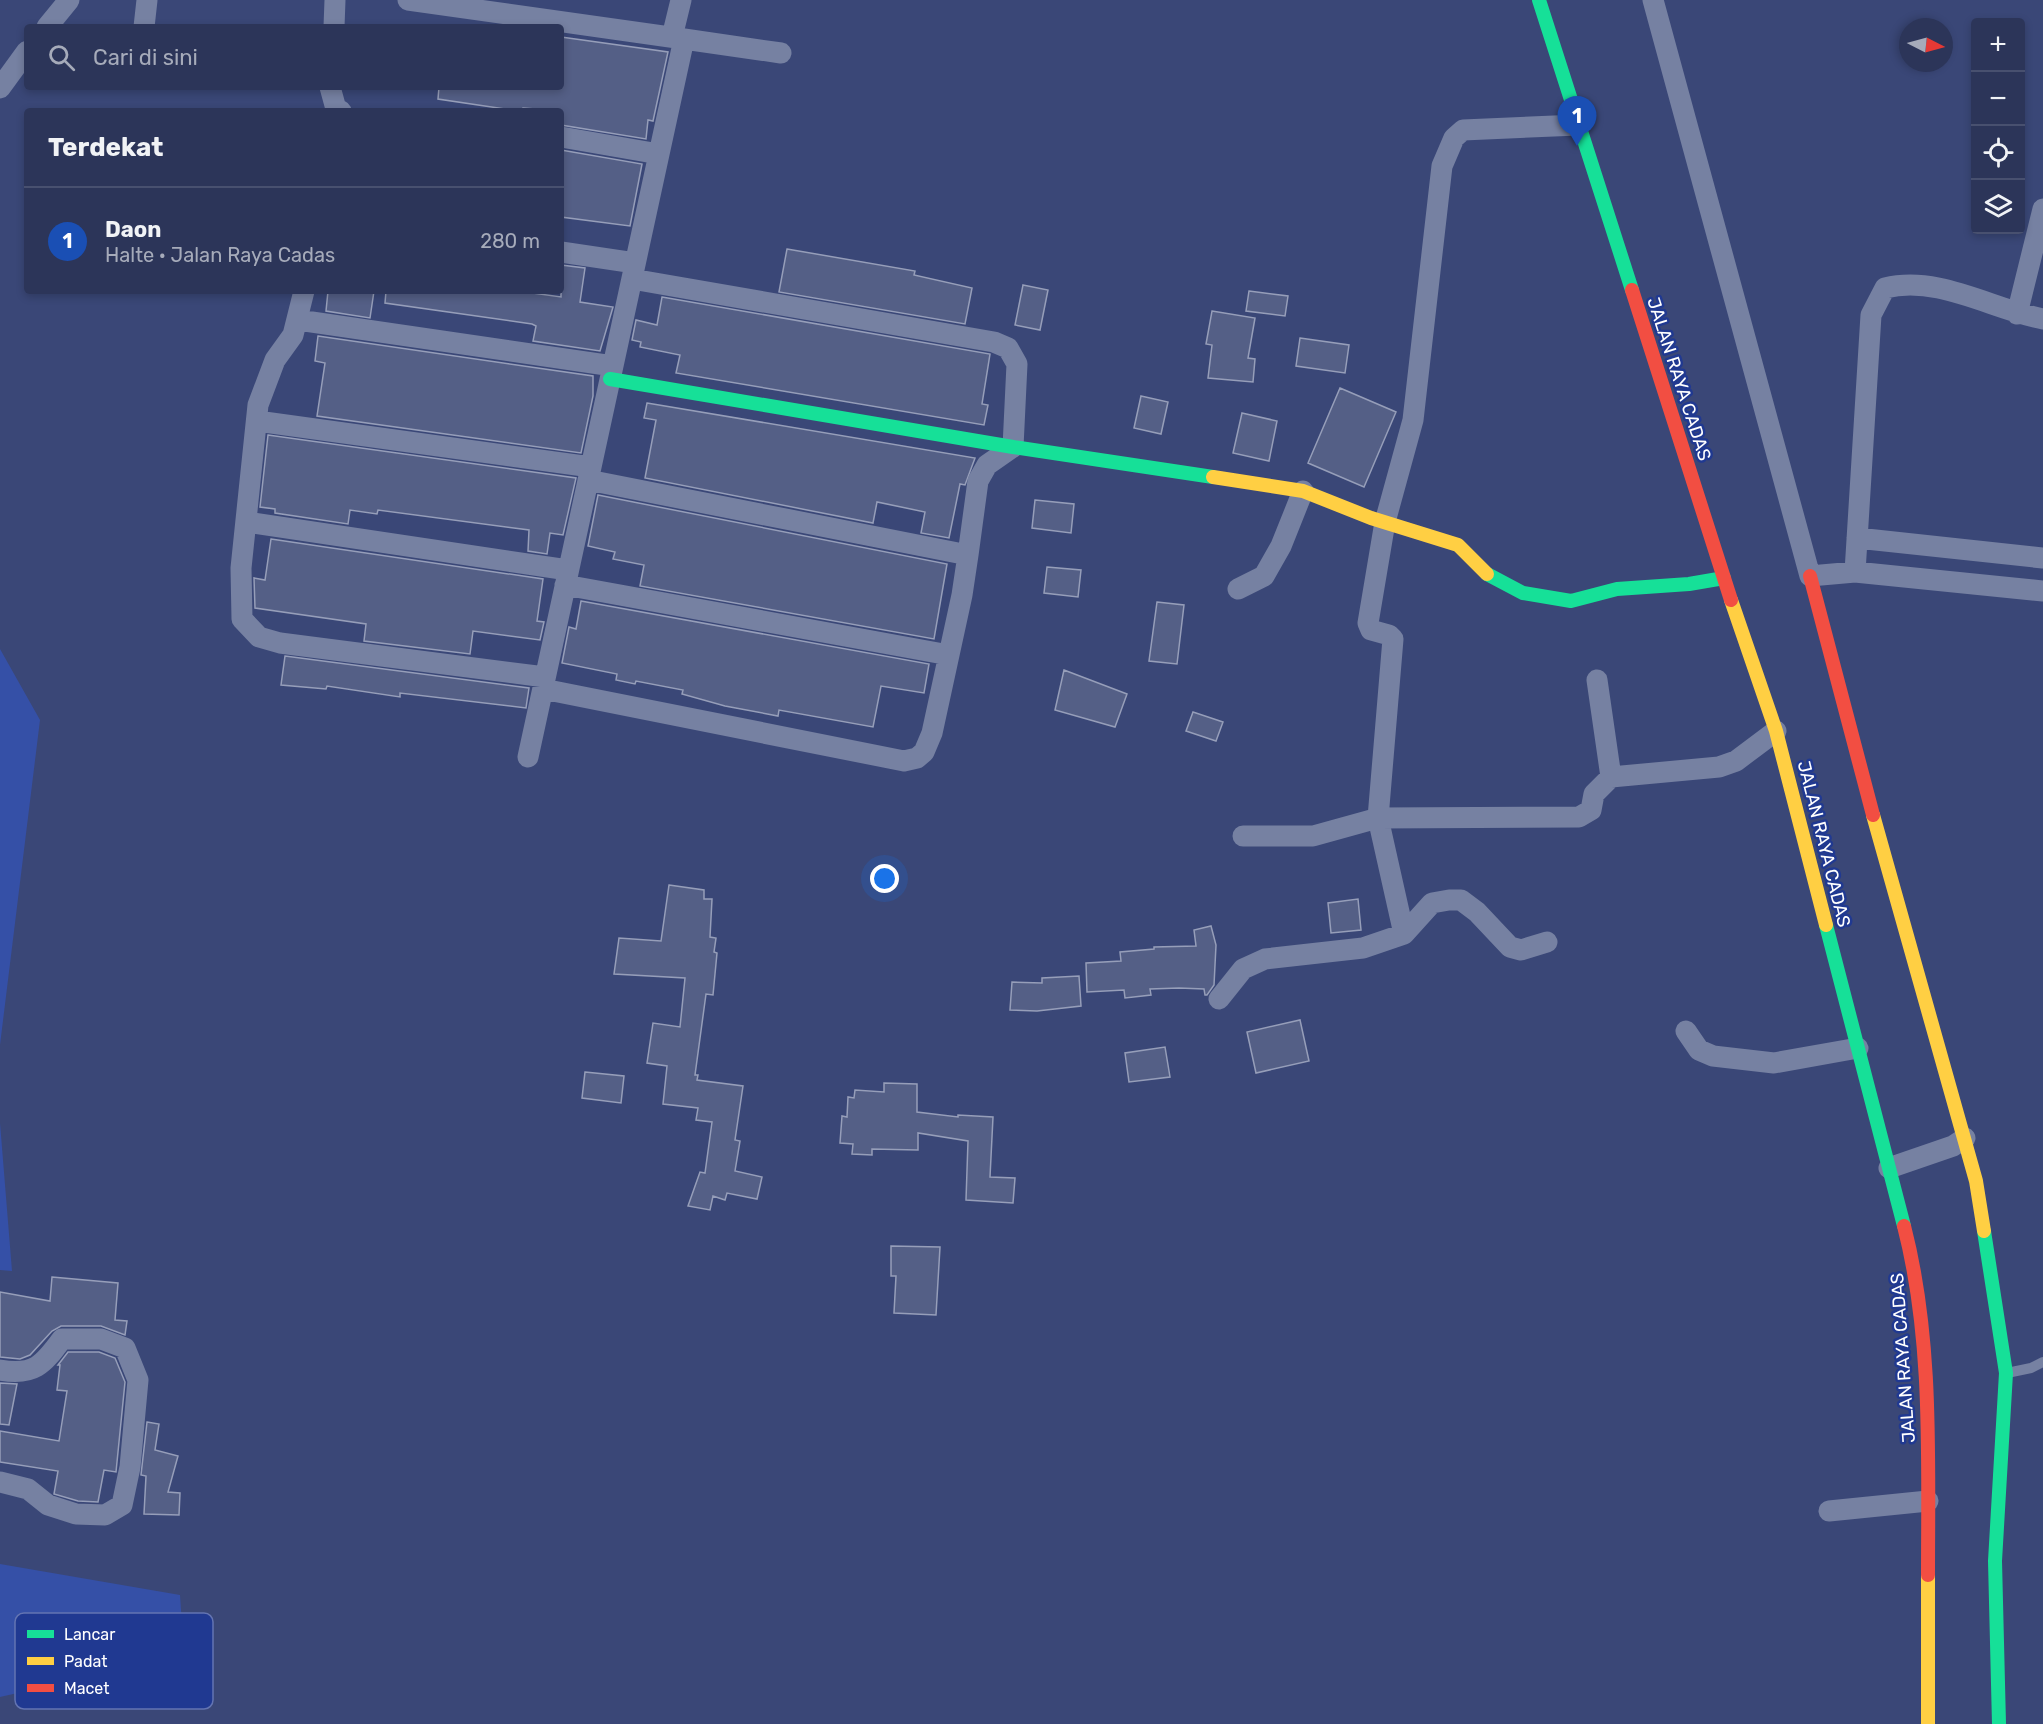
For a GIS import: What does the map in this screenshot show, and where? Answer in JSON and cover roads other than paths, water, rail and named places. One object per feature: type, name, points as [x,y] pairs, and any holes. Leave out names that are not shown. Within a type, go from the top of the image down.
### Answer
[{"type":"street","points":[[49,24],[69,0]]},
{"type":"street","points":[[144,24],[147,0]]},
{"type":"street","points":[[334,24],[335,0]]},
{"type":"street","points":[[408,0],[781,53]]},
{"type":"street","points":[[528,757],[659,154],[678,38],[681,0]]},
{"type":"street","name":"JALAN RAYA CADAS","points":[[1539,0],[1724,578],[1776,730],[1858,1048],[1894,1166],[1916,1272],[1927,1407],[1928,1724]]},
{"type":"street","points":[[1653,0],[1810,576],[1959,1142],[1976,1181],[2006,1373],[1995,1561],[1999,1724]]},
{"type":"street","points":[[0,88],[24,55]]},
{"type":"street","points":[[331,90],[336,108]]},
{"type":"street","points":[[1404,934],[1378,818],[1393,645],[1389,634],[1371,630],[1368,623],[1385,522],[1413,420],[1442,166],[1454,138],[1463,130],[1480,127],[1578,125]]},
{"type":"street","points":[[564,138],[659,154]]},
{"type":"street","points":[[2017,314],[2043,209]]},
{"type":"street","points":[[564,253],[633,271],[994,342],[1008,348],[1017,364],[1014,447]]},
{"type":"street","points":[[1855,572],[1871,315],[1885,288],[1903,284],[1936,286],[2017,314],[2043,319]]},
{"type":"street","points":[[303,294],[294,335],[275,360],[258,405],[241,568],[242,619],[259,637],[280,643],[544,683],[904,761],[917,758],[924,752],[932,733],[968,555],[978,481],[987,465],[1014,447]]},
{"type":"street","points":[[298,320],[611,372],[1014,447],[1303,491],[1385,522],[1458,545],[1491,579],[1523,593],[1549,599],[1571,601],[1617,589],[1689,584],[1724,578]]},
{"type":"street","points":[[257,421],[589,474],[968,555]]},
{"type":"street","points":[[1238,589],[1264,576],[1281,546],[1303,491]]},
{"type":"street","points":[[246,522],[567,577],[949,655]]},
{"type":"street","points":[[1857,538],[2043,558]]},
{"type":"street","points":[[1810,576],[1855,572],[2043,591]]},
{"type":"street","points":[[1597,680],[1611,777]]},
{"type":"street","points":[[1243,836],[1313,836],[1378,818],[1579,817],[1591,810],[1594,794],[1611,777],[1719,767],[1736,761],[1776,730]]},
{"type":"street","points":[[1219,999],[1226,987],[1243,969],[1265,959],[1363,948],[1404,934],[1432,903],[1461,900],[1477,912],[1510,947],[1521,950],[1547,942]]},
{"type":"street","points":[[1686,1030],[1699,1050],[1713,1056],[1774,1063],[1858,1048]]},
{"type":"street","points":[[1894,1166],[1959,1142]]},
{"type":"street","points":[[0,1370],[19,1374],[45,1362],[62,1338],[101,1339],[125,1348],[138,1380],[130,1467],[122,1505],[105,1515],[76,1514],[48,1505],[28,1489],[0,1482]]},
{"type":"street","points":[[1829,1511],[1928,1501]]},
{"type":"lane","points":[[2006,1373],[2031,1368],[2043,1362]]},
{"type":"place","name":"Daon","points":[[1577,146]]}]
